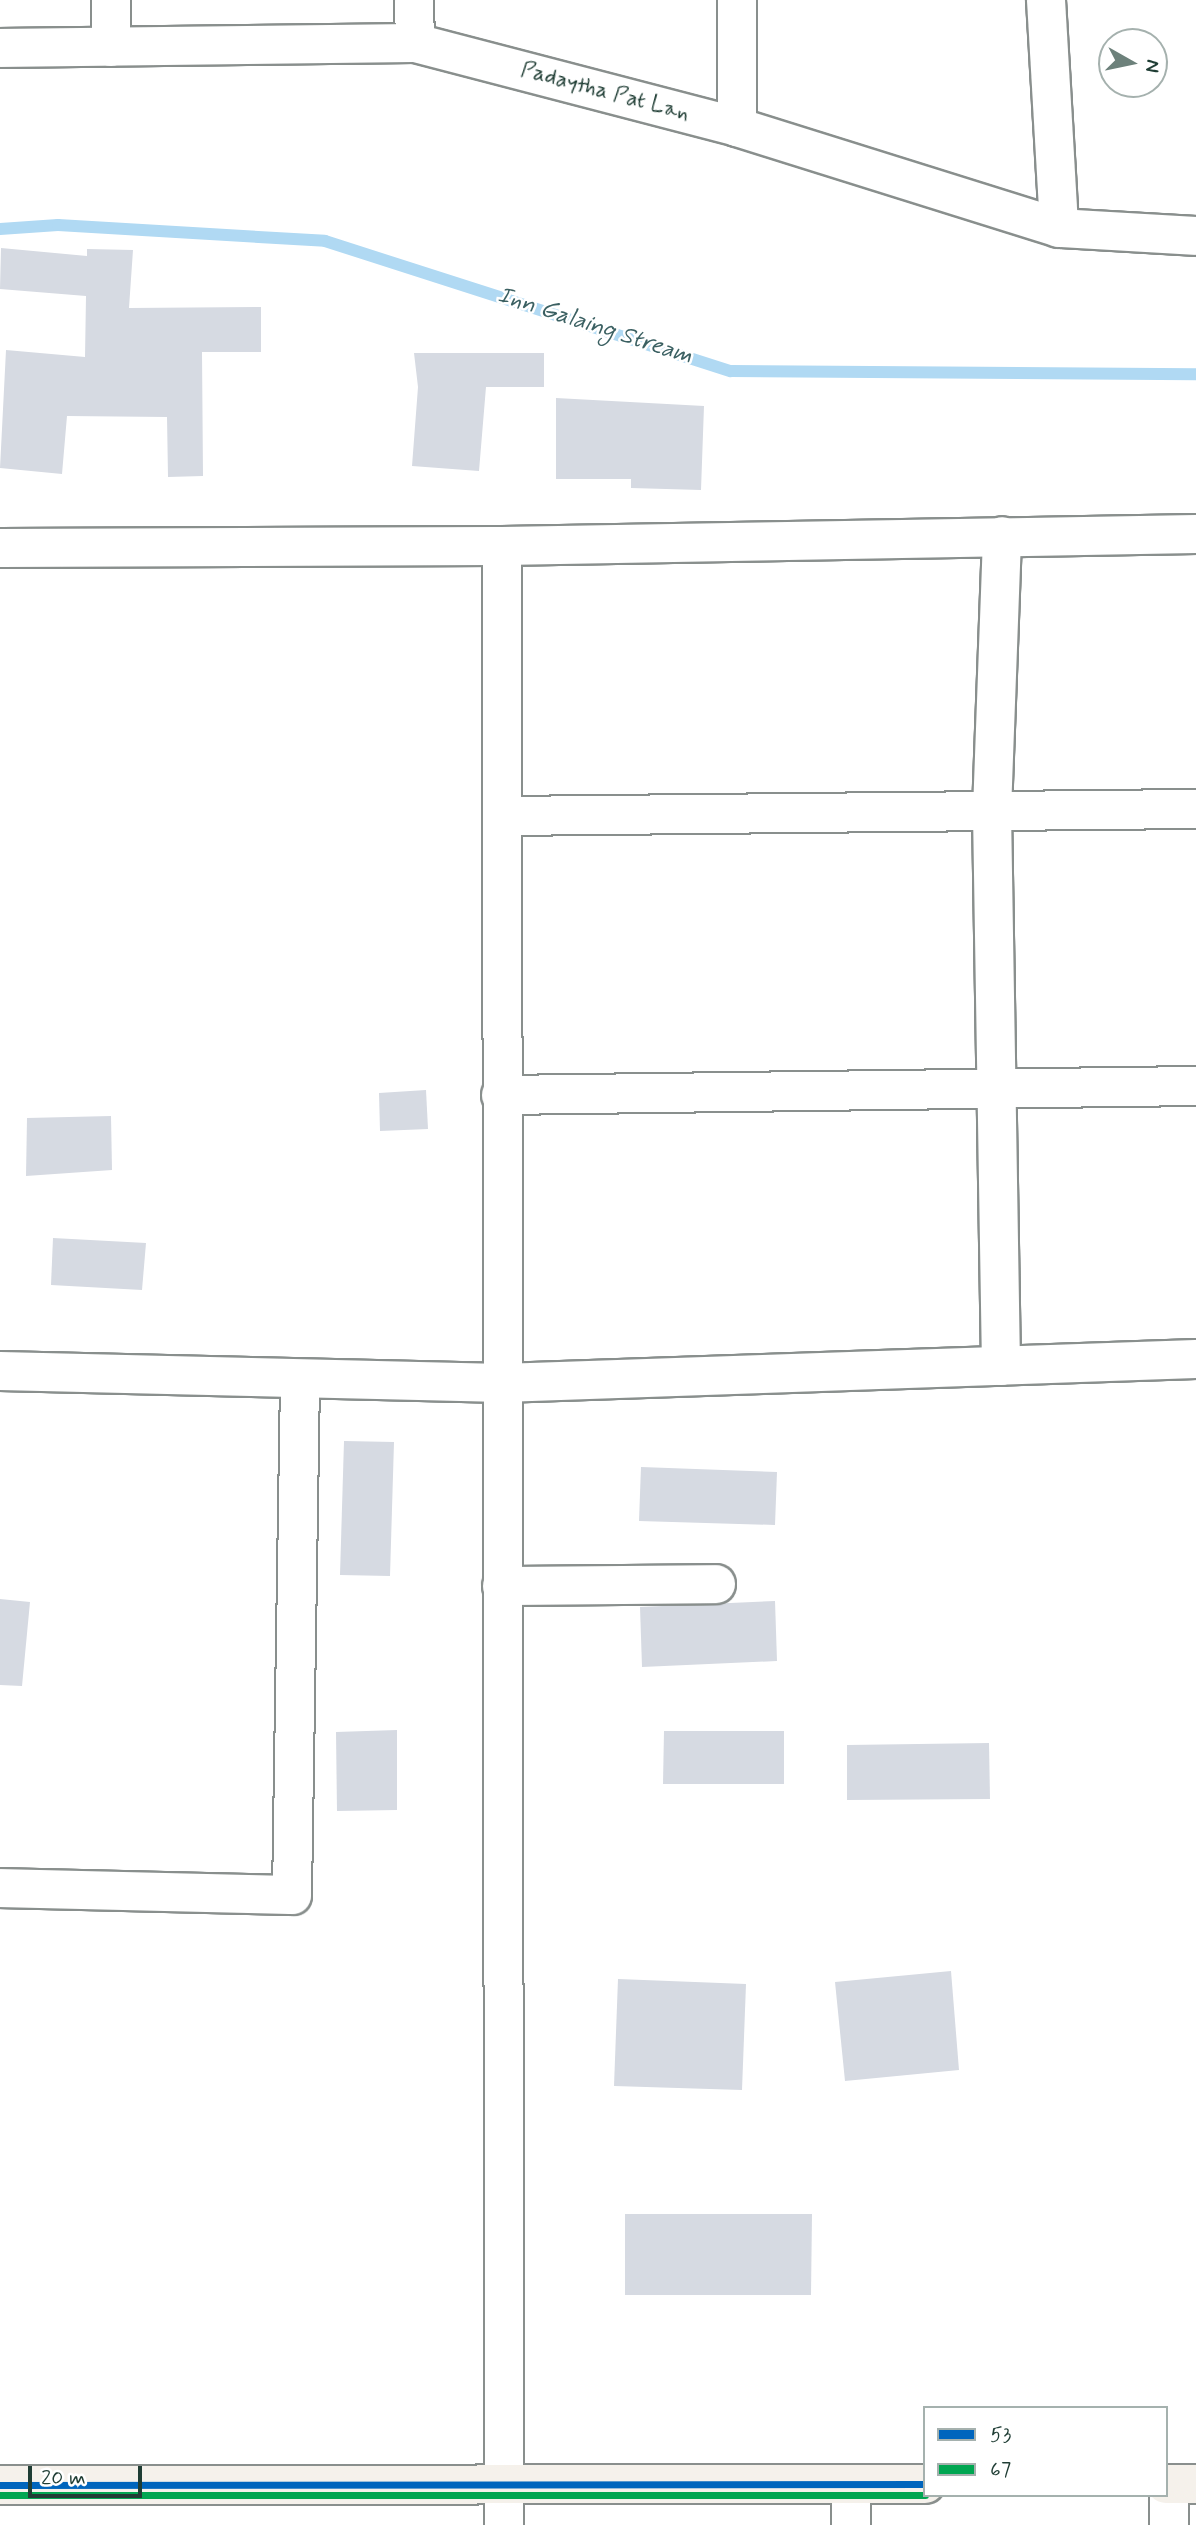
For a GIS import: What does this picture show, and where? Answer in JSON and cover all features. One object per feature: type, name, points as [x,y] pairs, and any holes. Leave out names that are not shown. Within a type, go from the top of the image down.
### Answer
[{"type":"main road","points":[[0,2485],[923,2484]]},
{"type":"street","points":[[111,0],[111,47]]},
{"type":"street","points":[[414,0],[415,43]]},
{"type":"street","points":[[737,0],[737,127]]},
{"type":"street","points":[[1046,0],[1059,228]]},
{"type":"street","name":"Padaytha Pat Lan","points":[[0,48],[415,43],[737,127],[1059,228],[1196,236]]},
{"type":"street","points":[[0,548],[502,546],[1196,534]]},
{"type":"street","points":[[1001,1366],[993,1089],[992,811],[1002,536]]},
{"type":"street","points":[[502,546],[504,2525]]},
{"type":"street","points":[[502,816],[1196,809]]},
{"type":"street","points":[[501,1095],[1196,1086]]},
{"type":"street","points":[[0,1371],[502,1383],[1196,1359]]},
{"type":"street","points":[[0,1888],[292,1895],[300,1379]]},
{"type":"street","points":[[502,1586],[716,1584]]},
{"type":"street","points":[[851,2484],[851,2525]]},
{"type":"street","points":[[1169,2525],[1177,2484]]},
{"type":"building","points":[[1,248],[87,256],[87,249],[133,250],[129,308],[261,307],[261,352],[202,352],[203,476],[168,477],[167,417],[67,416],[62,474],[0,468],[6,350],[85,357],[86,296],[0,289]]},
{"type":"building","points":[[414,353],[544,353],[544,387],[486,387],[479,471],[412,466],[418,387]]},
{"type":"building","points":[[556,398],[704,406],[701,490],[631,488],[631,479],[556,479]]},
{"type":"building","points":[[426,1090],[428,1129],[380,1131],[379,1093]]},
{"type":"building","points":[[111,1116],[112,1170],[26,1176],[27,1118]]},
{"type":"building","points":[[53,1238],[146,1243],[142,1290],[51,1285]]},
{"type":"building","points":[[344,1441],[394,1442],[390,1576],[340,1575]]},
{"type":"building","points":[[641,1467],[777,1472],[775,1525],[639,1521]]},
{"type":"building","points":[[0,1599],[30,1602],[22,1686],[0,1685]]},
{"type":"building","points":[[775,1601],[777,1661],[642,1667],[640,1607]]},
{"type":"building","points":[[397,1730],[397,1810],[337,1811],[336,1732]]},
{"type":"building","points":[[664,1731],[784,1731],[784,1784],[663,1784]]},
{"type":"building","points":[[989,1743],[990,1799],[847,1800],[847,1745]]},
{"type":"building","points":[[951,1971],[959,2070],[845,2081],[835,1982]]},
{"type":"building","points":[[618,1979],[746,1984],[742,2090],[614,2086]]},
{"type":"building","points":[[625,2214],[812,2214],[811,2295],[625,2295]]},
{"type":"waterway","name":"Inn Galaing Stream","points":[[0,229],[58,225],[325,241],[731,371],[1196,374]]},
{"type":"transit line","name":"53","points":[[0,2485],[923,2484]]},
{"type":"transit line","name":"67","points":[[0,2495],[923,2495]]}]
